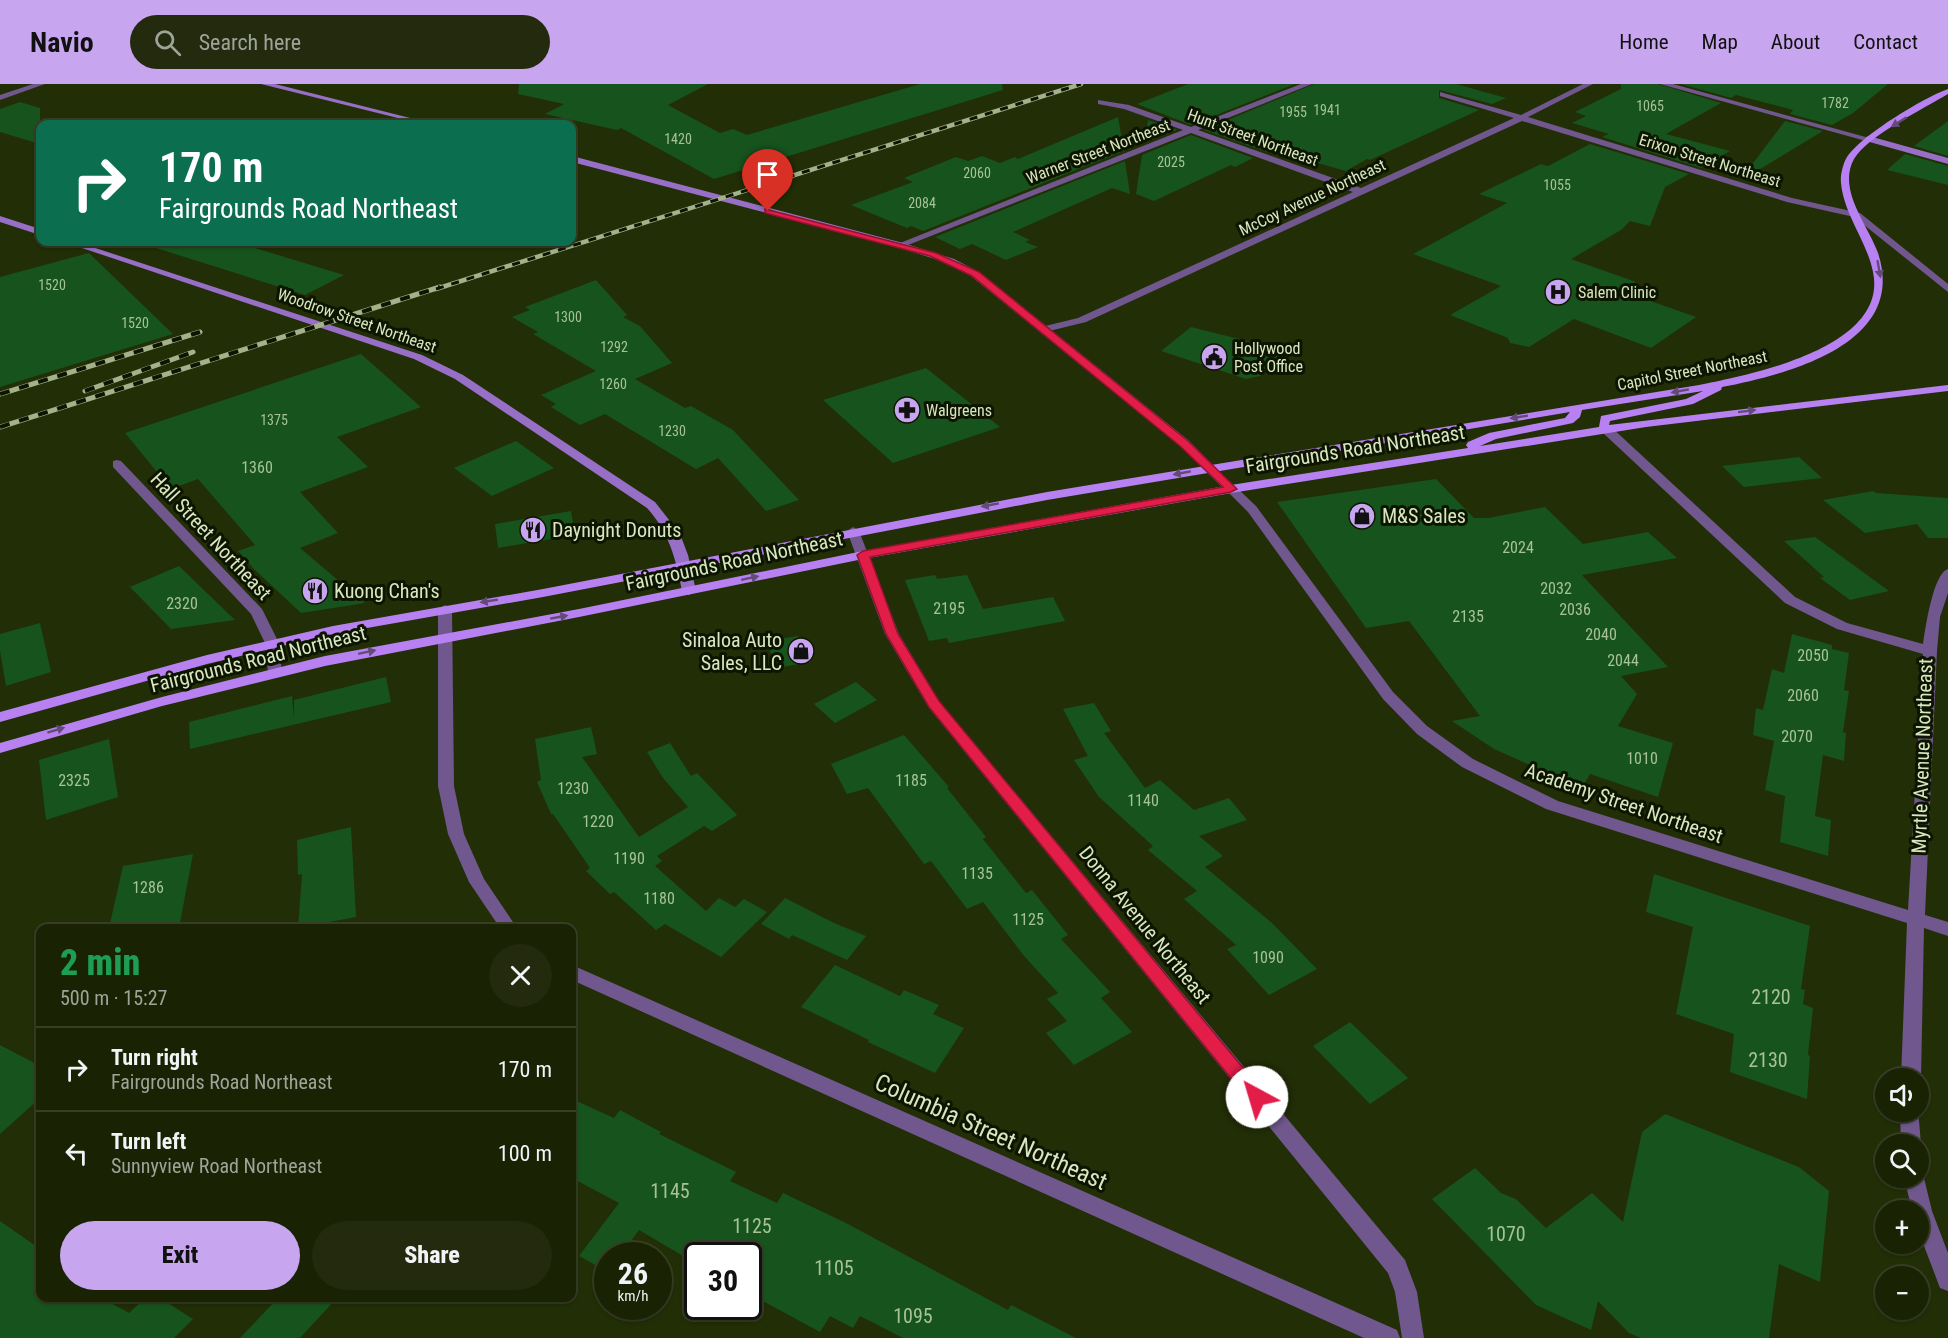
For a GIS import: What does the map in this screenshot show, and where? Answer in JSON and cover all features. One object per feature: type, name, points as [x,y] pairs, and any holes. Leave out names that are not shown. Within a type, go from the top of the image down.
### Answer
[{"type":"main road","points":[[265,84],[414,120]]},
{"type":"main road","name":"Capitol Street Northeast","points":[[1577,408],[1726,383],[1789,367],[1826,351],[1854,332],[1877,302],[1882,274],[1874,246],[1857,216],[1847,189],[1846,167],[1854,152],[1869,139],[1948,91]]},
{"type":"main road","points":[[1869,139],[1948,160]]},
{"type":"main road","points":[[576,160],[900,245],[951,261],[975,274],[1045,329],[1184,443],[1231,489]]},
{"type":"main road","points":[[0,219],[36,231]]},
{"type":"main road","name":"Woodrow Street Northeast","points":[[81,246],[345,331],[418,357],[459,376],[651,505],[666,519],[676,537],[689,591]]},
{"type":"main road","points":[[1606,429],[1603,425],[1605,418],[1689,402],[1726,383]]},
{"type":"main road","name":"Fairgrounds Road Northeast","points":[[0,748],[86,721],[275,673],[443,637],[689,591],[863,555],[1231,489],[1606,429],[1948,388]]},
{"type":"main road","points":[[1461,452],[1482,439],[1569,421],[1574,417],[1577,408]]},
{"type":"main road","name":"Fairgrounds Road Northeast","points":[[0,717],[140,677],[272,644],[445,609],[564,589],[1010,501],[1577,408]]},
{"type":"street","points":[[0,98],[41,84]]},
{"type":"street","name":"Warner Street Northeast","points":[[900,245],[1308,84]]},
{"type":"street","name":"McCoy Avenue Northeast","points":[[1045,329],[1082,320],[1519,119],[1589,84]]},
{"type":"street","points":[[1664,84],[1869,139]]},
{"type":"street","name":"Erixon Street Northeast","points":[[1443,94],[1790,200],[1857,216],[1948,289]]},
{"type":"street","name":"Hunt Street Northeast","points":[[1101,102],[1126,107],[1359,191]]},
{"type":"street","name":"Myrtle Avenue Northeast","points":[[1606,429],[1790,600],[1842,626],[1930,651],[1916,919],[1911,1068]]},
{"type":"street","name":"Hall Street Northeast","points":[[117,464],[257,612],[272,644],[275,673]]},
{"type":"street","name":"Academy Street Northeast","points":[[1231,489],[1252,509],[1381,689],[1421,730],[1468,763],[1509,786],[1552,805],[1948,929]]},
{"type":"street","name":"Donna Avenue Northeast","points":[[853,531],[892,634],[934,704],[1396,1267],[1406,1292],[1413,1338]]},
{"type":"street","points":[[1930,651],[1933,617],[1948,573]]},
{"type":"street","points":[[445,609],[443,637],[446,786],[456,834],[477,882],[506,924]]},
{"type":"street","name":"Columbia Street Northeast","points":[[576,974],[1389,1338]]},
{"type":"street","points":[[1916,1188],[1922,1211],[1948,1281]]},
{"type":"building","points":[[519,84],[708,84],[668,105],[720,133],[733,129],[747,135],[920,84],[1002,84],[1003,90],[714,179],[621,128],[617,130],[545,114],[564,104],[518,94]]},
{"type":"building","points":[[1188,84],[1295,84],[1191,125],[1137,104]]},
{"type":"building","points":[[1314,84],[1456,84],[1506,98],[1492,104],[1439,90],[1439,98],[1479,110],[1370,160],[1367,159],[1346,171],[1271,150],[1267,152],[1204,130]]},
{"type":"building","points":[[1621,84],[1658,84],[1721,103],[1666,134],[1730,151],[1701,168],[1602,137],[1609,134],[1572,123],[1586,116],[1575,112],[1621,89]]},
{"type":"building","points":[[1681,84],[1888,84],[1853,113],[1832,125],[1790,114],[1793,110],[1736,95],[1731,98]]},
{"type":"building","points":[[20,102],[40,108],[40,120],[36,120],[36,143],[0,132],[0,109]]},
{"type":"building","points":[[1118,117],[1124,151],[923,231],[911,226],[907,228],[851,205],[913,182],[904,178],[956,157],[968,161],[982,156],[1000,163],[1015,157],[1018,159]]},
{"type":"building","points":[[1148,120],[1177,130],[1144,143]]},
{"type":"building","points":[[1785,121],[1823,131],[1742,180],[1741,179]]},
{"type":"building","points":[[1948,121],[1948,156],[1914,146]]},
{"type":"building","points":[[1191,135],[1253,158],[1235,167],[1231,165],[1154,201],[1136,194],[1142,155]]},
{"type":"building","points":[[1590,144],[1689,174],[1665,187],[1650,226],[1630,221],[1621,230],[1571,259],[1636,282],[1622,291],[1696,317],[1651,348],[1574,319],[1529,347],[1510,343],[1508,338],[1450,315],[1501,286],[1413,254],[1507,203],[1479,194],[1541,164],[1548,166]]},
{"type":"building","points":[[1905,154],[1948,166],[1948,185],[1887,170]]},
{"type":"building","points":[[1125,161],[1130,194],[1112,188],[1013,232],[1030,240],[1025,242],[1038,247],[1006,260],[972,244],[960,249],[935,237]]},
{"type":"building","points":[[248,246],[344,275],[305,295],[153,247]]},
{"type":"building","points":[[89,253],[173,334],[0,387],[0,277]]},
{"type":"building","points":[[596,280],[627,315],[623,317],[640,326],[672,363],[635,379],[685,408],[691,406],[733,430],[799,500],[766,511],[718,458],[696,469],[605,414],[580,425],[551,407],[556,404],[541,395],[596,371],[533,334],[538,332],[512,317],[530,310],[525,307]]},
{"type":"building","points":[[1191,327],[1287,351],[1260,376],[1246,379],[1161,351]]},
{"type":"building","points":[[361,354],[421,407],[337,437],[368,467],[300,492],[338,533],[300,548],[365,603],[301,613],[238,551],[255,545],[198,479],[171,489],[125,433]]},
{"type":"building","name":"Walgreens","points":[[926,368],[1000,427],[893,463],[823,400]]},
{"type":"building","points":[[516,441],[554,468],[492,496],[454,468]]},
{"type":"building","points":[[1799,457],[1822,478],[1744,487],[1722,466]]},
{"type":"building","points":[[1436,479],[1474,518],[1488,518],[1545,507],[1583,544],[1648,532],[1677,558],[1582,575],[1668,667],[1621,676],[1637,694],[1618,726],[1673,743],[1658,797],[1590,774],[1582,788],[1494,749],[1452,721],[1480,716],[1409,621],[1366,628],[1277,502]]},
{"type":"building","points":[[1873,491],[1948,498],[1948,538],[1928,538],[1917,524],[1865,533],[1823,500]]},
{"type":"building","name":"Daynight Donuts","points":[[571,511],[575,535],[498,548],[495,524]]},
{"type":"building","points":[[1815,537],[1889,591],[1850,600],[1820,578],[1824,577],[1784,541]]},
{"type":"building","points":[[179,566],[235,620],[171,629],[130,587]]},
{"type":"building","points":[[935,575],[937,579],[967,575],[983,609],[1053,597],[1065,621],[949,643],[947,638],[929,641],[905,580]]},
{"type":"building","points":[[40,623],[51,672],[6,686],[0,651],[0,634]]},
{"type":"building","points":[[1792,634],[1832,645],[1832,649],[1849,653],[1844,690],[1849,691],[1843,732],[1846,733],[1844,761],[1823,755],[1815,816],[1831,820],[1828,856],[1780,842],[1785,796],[1765,790],[1774,741],[1753,735],[1756,708],[1763,710],[1772,669],[1784,673]]},
{"type":"building","name":"Sinaloa Auto Sales, LLC","points":[[798,636],[811,662],[776,668],[767,641]]},
{"type":"building","points":[[386,677],[391,702],[190,749],[189,722],[292,696],[294,719],[294,700]]},
{"type":"building","points":[[856,682],[877,700],[835,723],[814,704]]},
{"type":"building","points":[[1094,703],[1111,731],[1104,733],[1145,788],[1160,780],[1194,810],[1229,798],[1247,820],[1199,836],[1223,856],[1205,867],[1272,923],[1317,969],[1269,995],[1227,949],[1236,945],[1184,899],[1197,891],[1148,850],[1153,846],[1099,797],[1074,760],[1088,756],[1063,709]]},
{"type":"building","points":[[591,727],[597,754],[582,757],[639,837],[688,807],[663,778],[647,752],[670,743],[691,776],[697,773],[737,815],[712,831],[704,826],[657,856],[662,861],[655,866],[706,911],[719,898],[735,907],[744,899],[767,912],[721,957],[665,924],[656,930],[614,892],[610,894],[586,871],[590,868],[551,814],[537,782],[541,780],[535,739]]},
{"type":"building","points":[[904,735],[949,787],[947,788],[986,837],[983,839],[1026,893],[1032,890],[1068,935],[1061,939],[1110,992],[1101,998],[1132,1032],[1074,1065],[1046,1033],[1067,1021],[1047,999],[1058,993],[1024,956],[983,902],[967,909],[931,861],[924,864],[868,788],[847,794],[831,764]]},
{"type":"building","points":[[109,739],[118,797],[46,820],[39,760]]},
{"type":"building","points":[[351,827],[356,917],[319,924],[298,924],[302,874],[298,875],[297,840]]},
{"type":"building","points":[[193,854],[180,924],[110,924],[123,866]]},
{"type":"building","points":[[1654,874],[1810,926],[1801,989],[1805,990],[1803,1004],[1813,1008],[1808,1055],[1810,1056],[1807,1099],[1730,1072],[1734,1034],[1676,1014],[1693,927],[1646,912]]},
{"type":"building","points":[[785,898],[834,923],[866,936],[847,960],[792,935],[789,939],[761,924]]},
{"type":"building","points":[[835,965],[900,996],[904,990],[939,1005],[933,1014],[964,1028],[935,1073],[801,1007]]},
{"type":"building","points":[[1350,1022],[1408,1078],[1370,1104],[1313,1046]]},
{"type":"building","points":[[0,1045],[36,1064],[36,1102],[0,1134]]},
{"type":"building","points":[[576,1101],[614,1118],[620,1110],[661,1132],[659,1134],[736,1172],[730,1181],[777,1203],[783,1193],[846,1223],[1008,1310],[1011,1305],[1076,1338],[903,1338],[860,1316],[853,1328],[830,1316],[820,1332],[762,1301],[762,1242],[684,1242],[683,1256],[672,1250],[672,1242],[659,1242],[639,1230],[630,1242],[594,1242],[594,1264],[579,1256],[619,1203],[576,1180]]},
{"type":"building","points":[[1665,1114],[1799,1167],[1829,1191],[1820,1282],[1779,1264],[1769,1338],[1641,1338],[1629,1333],[1598,1301],[1591,1330],[1536,1305],[1432,1199],[1475,1168],[1501,1193],[1516,1199],[1546,1228],[1592,1193],[1623,1222],[1642,1132]]},
{"type":"building","points":[[0,1221],[36,1246],[36,1302],[109,1302],[129,1313],[141,1302],[166,1302],[193,1319],[174,1338],[0,1338]]},
{"type":"building","points":[[274,1302],[333,1302],[300,1338],[240,1338]]},
{"type":"railway","points":[[576,245],[1081,84]]},
{"type":"railway","points":[[436,289],[571,246]]},
{"type":"railway","points":[[0,427],[440,287]]},
{"type":"railway","points":[[0,394],[200,332]]},
{"type":"railway","points":[[85,391],[193,352]]},
{"type":"place","name":"Salem Clinic","points":[[1558,292]]},
{"type":"place","name":"Hollywood Post Office","points":[[1214,357]]},
{"type":"place","name":"Walgreens","points":[[907,410]]},
{"type":"place","name":"M&S Sales","points":[[1362,516]]},
{"type":"place","name":"Daynight Donuts","points":[[533,530]]},
{"type":"place","name":"Kuong Chan's","points":[[315,591]]},
{"type":"place","name":"Sinaloa Auto Sales, LLC","points":[[801,651]]},
{"type":"route","points":[[768,211],[933,254],[975,274],[1184,443],[1231,489],[1053,519],[863,555],[892,634],[934,704],[1257,1097]]}]
